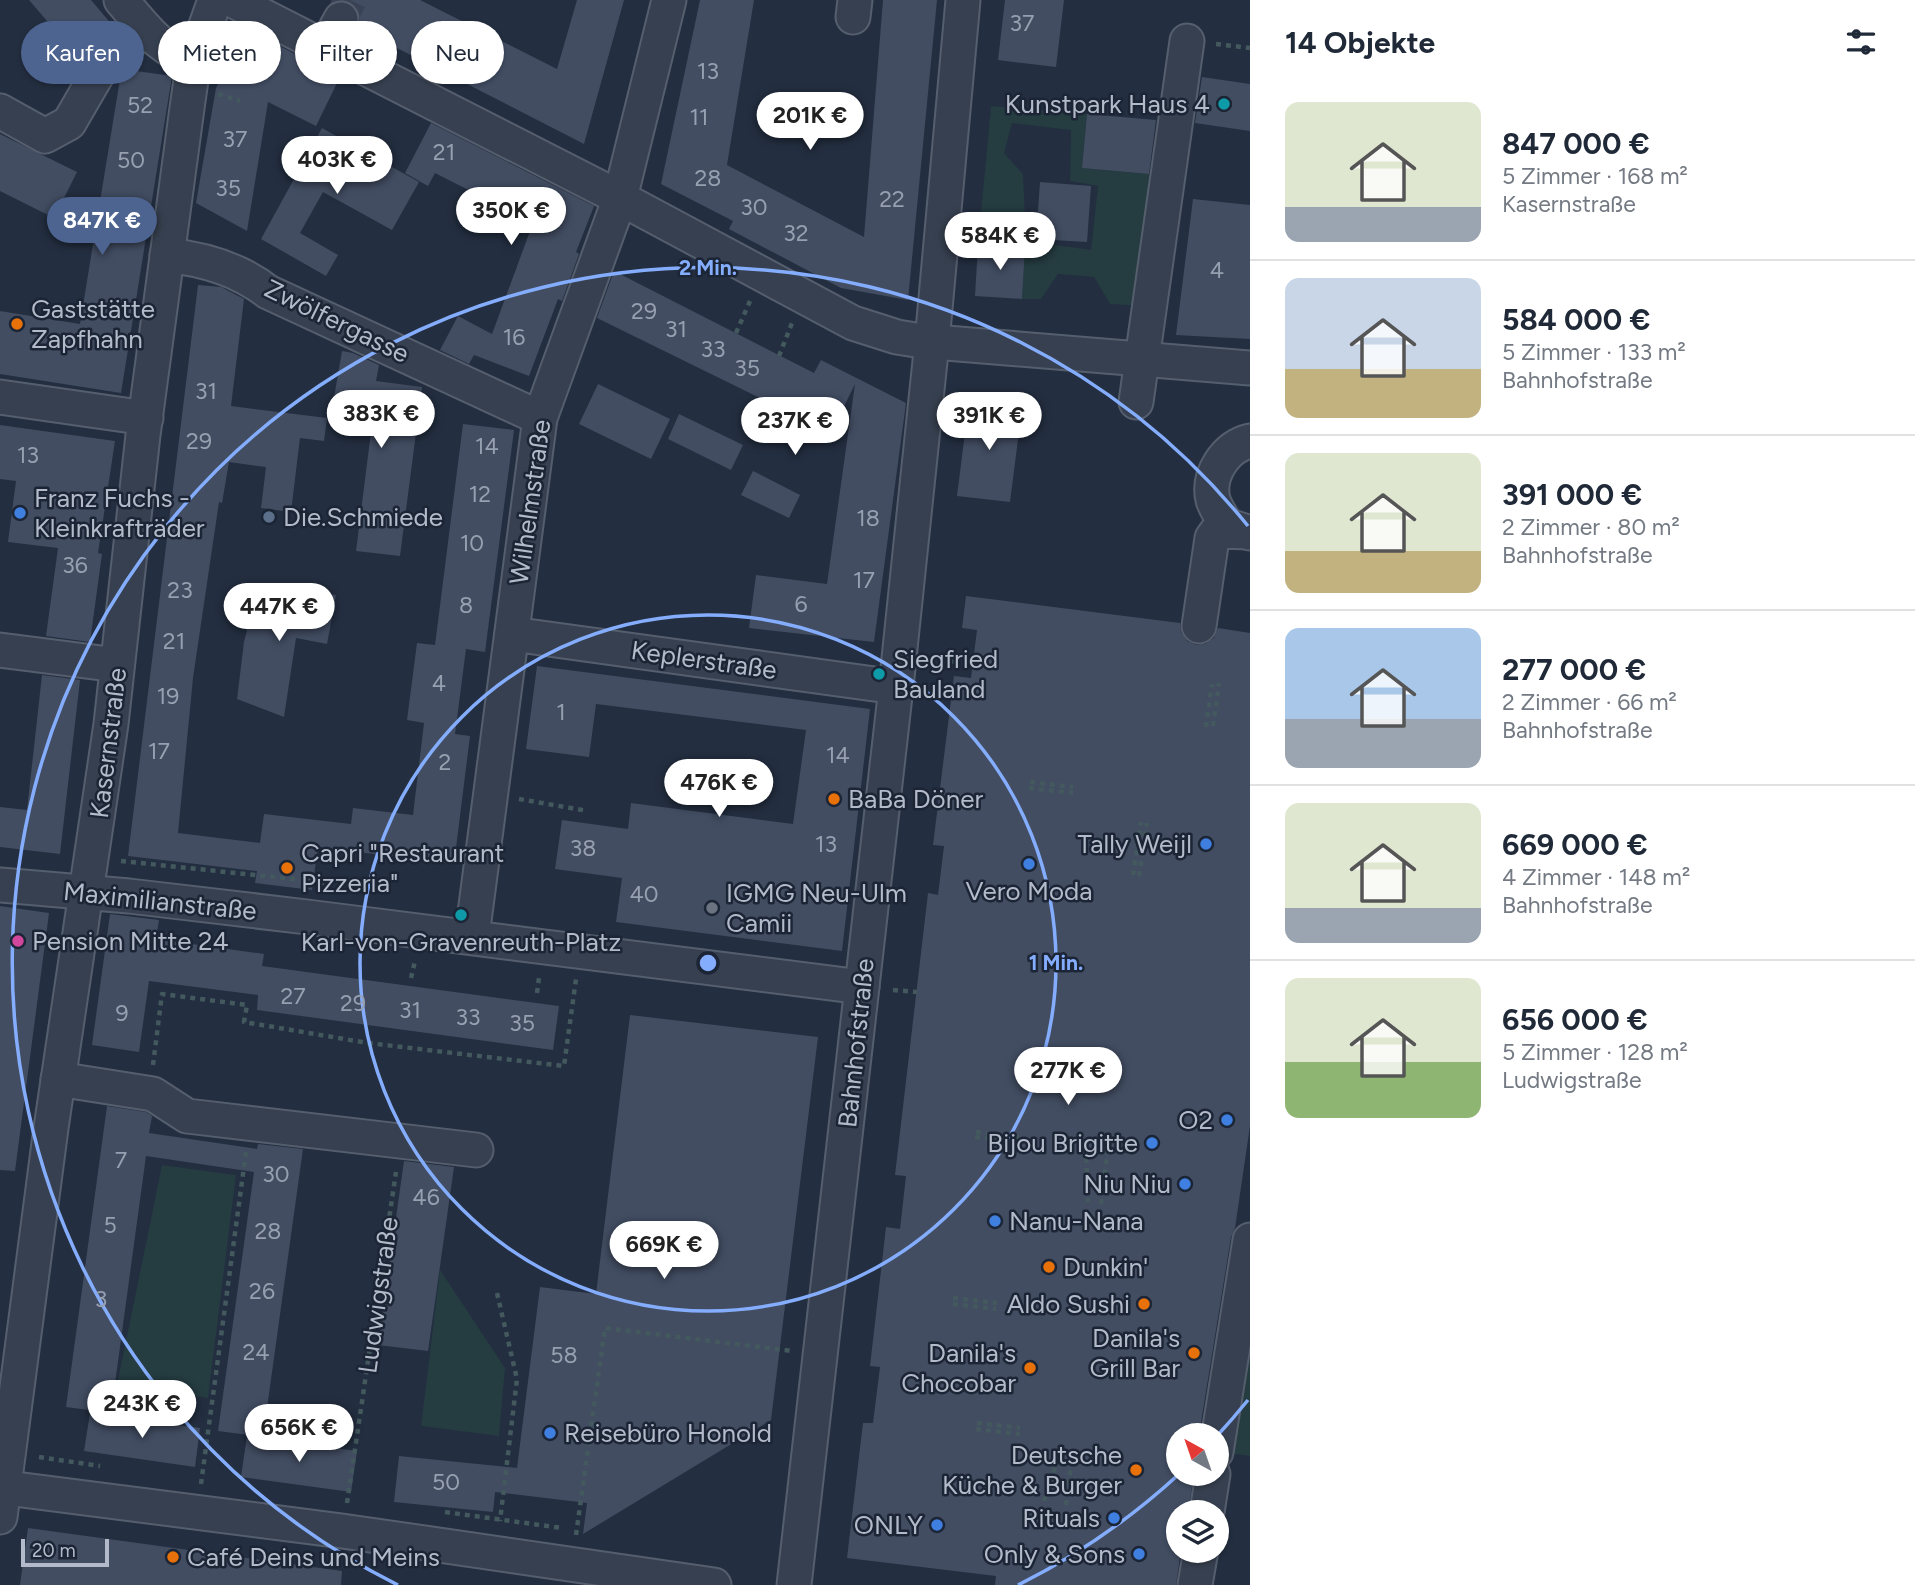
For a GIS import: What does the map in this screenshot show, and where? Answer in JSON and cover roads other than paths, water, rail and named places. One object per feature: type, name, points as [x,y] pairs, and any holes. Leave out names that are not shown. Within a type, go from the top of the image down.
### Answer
[{"type":"street","points":[[121,0],[158,41]]},
{"type":"street","name":"Kasernstraße","points":[[208,21],[215,0]]},
{"type":"street","points":[[232,0],[333,33],[620,198],[853,323],[897,337],[932,342],[1250,368]]},
{"type":"street","name":"Wilhelmstraße","points":[[472,936],[540,418],[620,198],[669,0]]},
{"type":"street","name":"Bahnhofstraße","points":[[794,1585],[896,687],[932,342],[963,0]]},
{"type":"street","points":[[0,111],[45,136],[69,124],[97,73],[145,27]]},
{"type":"street","points":[[1136,402],[1187,41]]},
{"type":"street","name":"Kasernstraße","points":[[1,1497],[58,1079],[85,893],[95,844],[146,418],[191,84]]},
{"type":"street","name":"Zwölfergasse","points":[[167,255],[201,259],[255,282],[268,292],[540,418]]},
{"type":"street","points":[[0,397],[146,418]]},
{"type":"street","points":[[1250,441],[1241,443],[1228,453],[1213,476],[1213,500],[1226,525],[1250,532]]},
{"type":"street","points":[[1199,626],[1212,538],[1217,531],[1223,530],[1250,532]]},
{"type":"street","name":"Keplerstraße","points":[[512,634],[896,687]]},
{"type":"street","points":[[0,650],[117,665]]},
{"type":"street","name":"Maximilianstraße","points":[[0,884],[129,896],[472,936],[621,958],[862,987]]},
{"type":"street","points":[[58,1079],[153,1094],[187,1116],[250,1124],[353,1148],[401,1141],[476,1150]]},
{"type":"street","points":[[1221,1423],[1250,1240]]},
{"type":"street","points":[[1,1497],[197,1512],[714,1585]]},
{"type":"street","points":[[1195,1585],[1199,1563]]},
{"type":"tunnel","points":[[341,19],[350,0]]},
{"type":"place","name":"Kunstpark Haus 4","points":[[1224,104]]},
{"type":"place","name":"Gaststätte Zapfhahn","points":[[17,324]]},
{"type":"place","name":"Franz Fuchs - Kleinkrafträder","points":[[20,513]]},
{"type":"place","name":"Die.Schmiede","points":[[269,517]]},
{"type":"place","name":"Siegfried Bauland","points":[[879,674]]},
{"type":"place","name":"BaBa Döner","points":[[834,799]]},
{"type":"place","name":"Tally Weijl","points":[[1206,844]]},
{"type":"place","name":"Vero Moda","points":[[1029,864]]},
{"type":"place","name":"Capri \"Restaurant Pizzeria\"","points":[[287,868]]},
{"type":"place","name":"IGMG Neu-Ulm Camii","points":[[712,908]]},
{"type":"place","name":"Karl-von-Gravenreuth-Platz","points":[[461,915]]},
{"type":"place","name":"Pension Mitte 24","points":[[18,941]]},
{"type":"place","name":"O2","points":[[1227,1120]]},
{"type":"place","name":"Bijou Brigitte","points":[[1152,1143]]},
{"type":"place","name":"Niu Niu","points":[[1185,1184]]},
{"type":"place","name":"Nanu-Nana","points":[[995,1221]]},
{"type":"place","name":"Dunkin'","points":[[1049,1267]]},
{"type":"place","name":"Aldo Sushi","points":[[1144,1304]]},
{"type":"place","name":"Danila's Grill Bar","points":[[1194,1353]]},
{"type":"place","name":"Danila's Chocobar","points":[[1030,1368]]},
{"type":"place","name":"Reisebüro Honold","points":[[550,1433]]},
{"type":"place","name":"Deutsche Küche & Burger","points":[[1136,1470]]},
{"type":"place","name":"Rituals","points":[[1114,1518]]},
{"type":"place","name":"ONLY","points":[[937,1525]]},
{"type":"place","name":"Only & Sons","points":[[1139,1554]]},
{"type":"place","name":"Café Deins und Meins","points":[[173,1557]]}]
